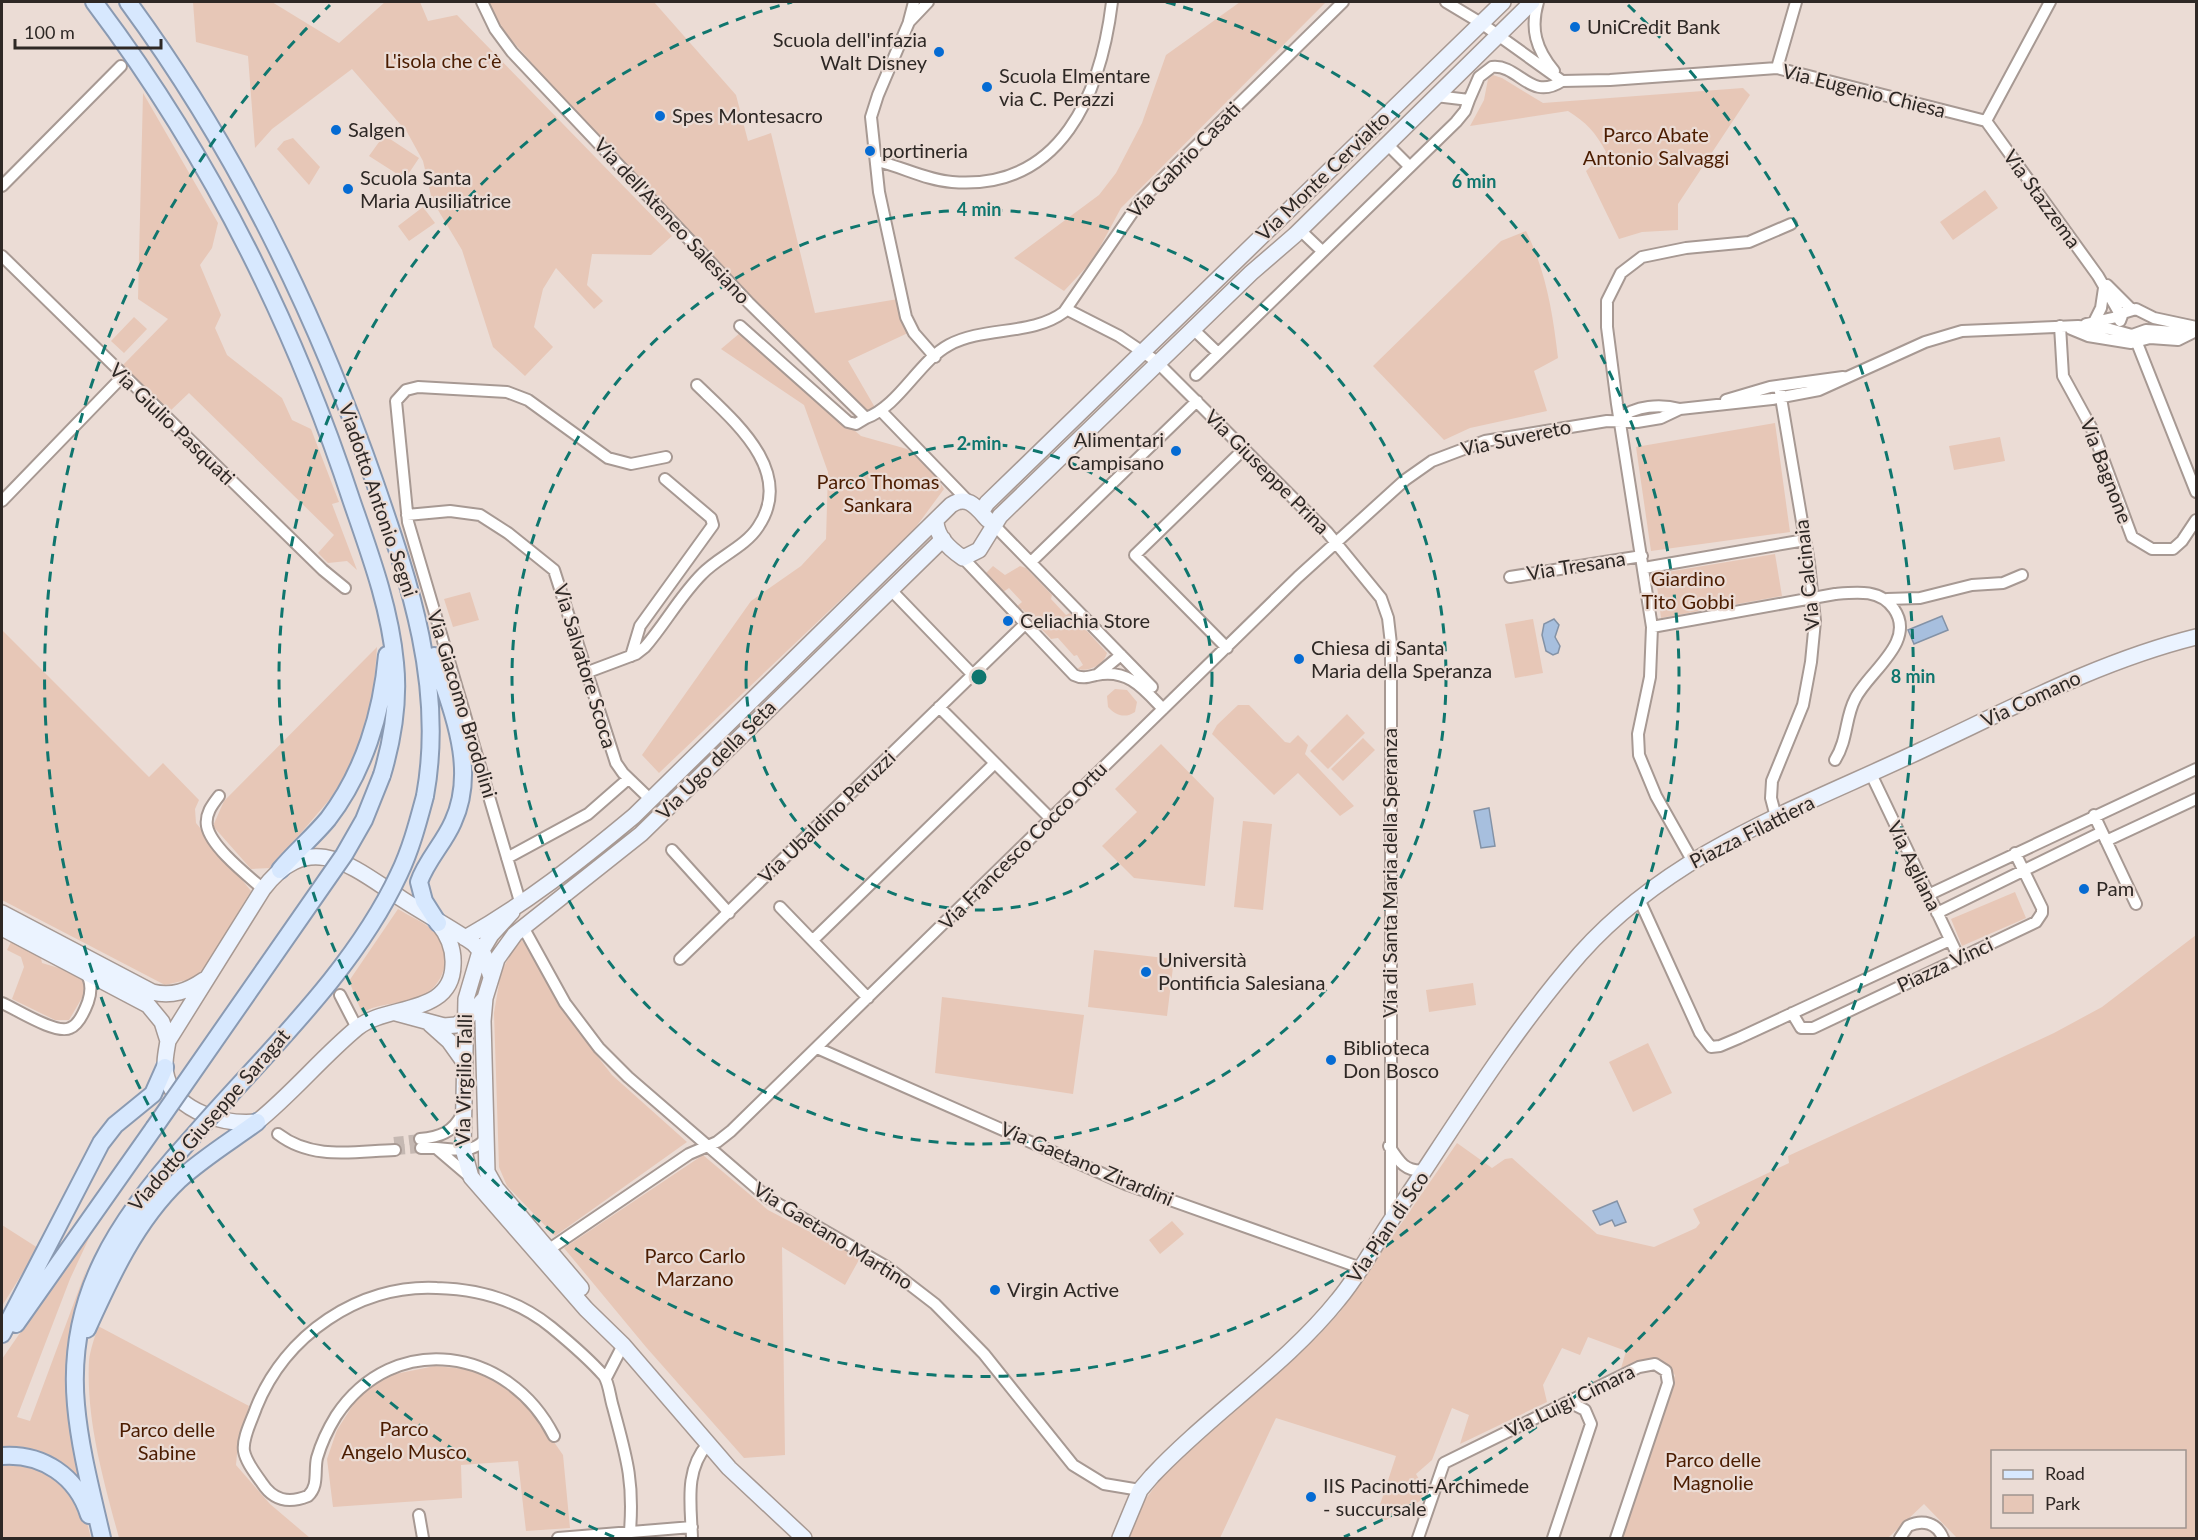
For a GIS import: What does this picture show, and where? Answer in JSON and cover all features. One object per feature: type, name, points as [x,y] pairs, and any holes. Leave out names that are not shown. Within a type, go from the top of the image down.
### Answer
[{"type":"main road","points":[[86,2],[118,33]]},
{"type":"main road","name":"Viadotto Antonio Segni","points":[[94,2],[118,33],[203,165],[252,256],[286,326],[343,472],[390,627],[395,664],[396,702],[391,738],[382,775],[364,820],[347,850],[259,978]]},
{"type":"main road","name":"Viadotto Antonio Segni","points":[[128,2],[161,47],[232,160],[306,308],[356,428],[414,606],[430,685],[431,744],[424,796],[406,858],[385,901],[349,956],[299,1015]]},
{"type":"main road","points":[[138,2],[161,47]]},
{"type":"main road","points":[[414,606],[435,657],[464,761],[463,789],[459,808],[419,882],[424,902],[438,922]]},
{"type":"main road","points":[[280,870],[328,819],[359,767],[374,724],[382,688],[390,627]]},
{"type":"main road","name":"Viadotto Giuseppe Saragat","points":[[2,1344],[259,978]]},
{"type":"main road","name":"Viadotto Giuseppe Saragat","points":[[102,1539],[79,1428],[75,1376],[77,1352],[88,1295],[110,1242],[135,1204],[299,1015]]},
{"type":"main road","points":[[2,1334],[101,1143],[115,1125],[153,1094],[165,1067]]},
{"type":"main road","points":[[77,1352],[125,1252],[155,1206],[186,1174],[257,1122]]},
{"type":"main road","points":[[2,1456],[36,1460],[68,1478],[85,1503],[96,1539]]},
{"type":"street","name":"Via dell'Ateneo Salesiano","points":[[482,2],[495,29],[510,49],[749,303],[866,418]]},
{"type":"street","points":[[914,2],[909,22],[873,110],[871,123],[878,161],[879,192],[906,317],[914,333],[935,357]]},
{"type":"street","points":[[909,22],[928,2]]},
{"type":"street","points":[[878,161],[936,180],[966,183],[1004,176],[1041,158],[1069,130],[1089,99],[1100,64],[1112,2]]},
{"type":"street","name":"Via Gabrio Casati","points":[[881,411],[945,348],[960,340],[1049,321],[1066,309],[1141,200],[1343,2]]},
{"type":"street","points":[[1446,2],[1481,23],[1562,81]]},
{"type":"street","name":"Via Monte Cervialto","points":[[981,512],[987,503],[1503,2]]},
{"type":"street","name":"Via Monte Cervialto","points":[[995,526],[1000,516],[1193,329],[1300,230],[1532,2]]},
{"type":"street","points":[[1538,2],[1533,20],[1535,38],[1543,56],[1562,81]]},
{"type":"street","points":[[1777,68],[1796,2]]},
{"type":"street","points":[[1986,122],[2050,2]]},
{"type":"street","points":[[2,186],[121,66]]},
{"type":"street","name":"Via Eugenio Chiesa","points":[[1469,100],[1479,77],[1492,67],[1501,67],[1536,86],[1551,87],[1562,81],[1610,80],[1777,68],[1986,122]]},
{"type":"street","points":[[1196,375],[1461,117],[1469,100],[1436,96]]},
{"type":"street","name":"Via Stazzema","points":[[1986,122],[2098,276],[2131,309]]},
{"type":"street","name":"Via Monte Cervialto","points":[[1387,144],[1409,166]]},
{"type":"street","points":[[1692,860],[1656,796],[1639,755],[1638,734],[1651,667],[1652,627],[1606,311],[1609,294],[1621,273],[1634,261],[1650,254],[1749,242],[1791,224]]},
{"type":"street","name":"Via Monte Cervialto","points":[[1300,230],[1322,251]]},
{"type":"street","name":"Via Giulio Pasquati","points":[[2,256],[323,570],[345,588]]},
{"type":"street","name":"Via Stazzema","points":[[2098,276],[2121,316]]},
{"type":"street","points":[[2094,322],[2102,305],[2104,288]]},
{"type":"street","name":"Via Giuseppe Prina","points":[[1066,309],[1144,352],[1158,363],[1337,543]]},
{"type":"street","points":[[2131,309],[2196,329],[2175,332],[2142,331],[2135,334],[2125,332],[2120,324],[2121,316],[2131,309]]},
{"type":"street","points":[[2142,331],[2146,323],[2143,314]]},
{"type":"street","name":"Via Suvereto","points":[[2078,326],[2121,316]]},
{"type":"street","points":[[740,326],[844,419],[856,424],[881,411],[1121,655],[1166,707]]},
{"type":"street","points":[[2063,326],[2088,336],[2137,343],[2150,338],[2178,340],[2196,329]]},
{"type":"street","name":"Via Suvereto","points":[[1337,543],[1405,480],[1426,465],[1452,451],[1485,441],[1620,419],[1630,411],[1657,406],[1680,409],[1781,398],[1819,390],[1925,342],[1955,332],[1987,328],[2063,326],[2125,332]]},
{"type":"street","name":"Via Bagnone","points":[[2063,326],[2063,376],[2096,440],[2132,537],[2148,548],[2169,550],[2180,544],[2196,520]]},
{"type":"street","points":[[1193,329],[1218,353]]},
{"type":"street","points":[[2137,343],[2196,492]]},
{"type":"street","points":[[2,501],[123,376]]},
{"type":"street","name":"Via Suvereto","points":[[1714,404],[1779,386],[1848,376]]},
{"type":"street","points":[[588,672],[631,656],[645,647],[702,574],[751,535],[761,521],[767,505],[768,477],[759,453],[738,424],[697,385]]},
{"type":"street","name":"Via Calcinaia","points":[[1776,817],[1771,798],[1772,781],[1805,696],[1813,643],[1814,598],[1779,386]]},
{"type":"street","name":"Via Giacomo Brodolini","points":[[516,908],[507,858],[407,515],[396,407],[400,395],[418,387],[513,393],[528,400],[608,458],[632,464],[666,457]]},
{"type":"street","points":[[1031,562],[1197,400]]},
{"type":"street","points":[[1227,648],[1135,555],[1244,449]]},
{"type":"street","points":[[631,656],[640,626],[713,525],[711,518],[665,479]]},
{"type":"street","points":[[968,501],[954,503],[936,522],[943,539],[1077,676],[1083,678],[1119,674],[1130,677],[1166,707]]},
{"type":"street","name":"Via Salvatore Scoca","points":[[407,515],[450,511],[480,515],[508,533],[554,570],[616,762],[628,779],[650,799]]},
{"type":"street","name":"Via Ugo della Seta","points":[[516,908],[582,860],[650,799],[936,522]]},
{"type":"street","points":[[963,558],[979,550],[995,526]]},
{"type":"street","name":"Via Ugo della Seta","points":[[485,998],[499,955],[523,927],[641,834],[943,539]]},
{"type":"street","name":"Via Tresana","points":[[1510,576],[1643,562],[1805,540]]},
{"type":"street","name":"Via Francesco Cocco Ortu","points":[[548,1250],[688,1154],[721,1140],[737,1126],[1050,819],[1337,543]]},
{"type":"street","name":"Via di Santa Maria della Speranza","points":[[1337,543],[1381,598],[1389,626],[1391,1221]]},
{"type":"street","points":[[1652,627],[1858,592],[1887,599],[1920,598],[1971,585],[2002,582],[2022,575]]},
{"type":"street","points":[[890,589],[972,674]]},
{"type":"street","points":[[1835,760],[1848,731],[1855,698],[1898,638],[1899,617],[1887,599]]},
{"type":"street","name":"Via Ubaldino Peruzzi","points":[[680,959],[729,914],[1025,624]]},
{"type":"street","name":"Via Comano","points":[[1871,774],[2055,686],[2120,660],[2196,637]]},
{"type":"street","points":[[1098,675],[1121,655]]},
{"type":"street","points":[[939,707],[1050,819]]},
{"type":"street","points":[[813,940],[995,763]]},
{"type":"street","points":[[1928,895],[2196,769]]},
{"type":"street","name":"Piazza Filattiera","points":[[1639,899],[1692,860],[1776,817],[1871,774]]},
{"type":"street","name":"Via Agliana","points":[[1871,774],[1959,958]]},
{"type":"street","points":[[507,858],[588,814],[628,779]]},
{"type":"street","points":[[219,796],[208,812],[208,829],[236,866],[263,889]]},
{"type":"street","points":[[1937,913],[2024,870],[2196,799]]},
{"type":"street","points":[[2094,815],[2136,904]]},
{"type":"street","points":[[672,850],[729,914]]},
{"type":"street","name":"Piazza Vinci","points":[[1792,1012],[1801,1028],[1809,1029],[2039,919],[2042,908],[2015,853]]},
{"type":"street","points":[[168,1041],[263,889],[280,870],[308,858],[338,859],[465,938],[481,951],[491,977]]},
{"type":"street","name":"Piazza Vinci","points":[[1639,899],[1704,1041],[1711,1047],[1720,1046],[1950,940]]},
{"type":"street","name":"Via Pian di Sco","points":[[1120,1539],[1140,1490],[1180,1448],[1310,1331],[1338,1300],[1480,1088],[1557,982],[1596,937],[1639,899]]},
{"type":"street","points":[[780,907],[868,998]]},
{"type":"street","points":[[465,938],[516,908]]},
{"type":"street","name":"Via Virgilio Talli","points":[[516,908],[481,951],[469,983],[464,1021],[463,1149],[471,1177],[591,1314],[623,1344]]},
{"type":"street","points":[[2,913],[152,992],[167,994],[182,992],[207,978]]},
{"type":"street","points":[[2,928],[152,1008],[162,1022],[168,1041],[165,1067],[173,1090],[194,1108],[222,1120],[257,1122],[357,1028],[374,1018],[433,1000],[449,981],[453,966],[452,950],[438,922]]},
{"type":"street","name":"Via Gaetano Martino","points":[[523,927],[560,995],[599,1048],[768,1198],[887,1267],[935,1304],[984,1354],[1057,1448],[1081,1472],[1104,1484],[1140,1490]]},
{"type":"street","points":[[84,971],[91,984],[88,1003]]},
{"type":"street","points":[[2,1003],[63,1030],[76,1024],[88,1003],[101,990],[112,986]]},
{"type":"street","points":[[340,995],[357,1028]]},
{"type":"street","points":[[396,1012],[447,1026],[464,1021],[485,998]]},
{"type":"street","name":"Via Virgilio Talli","points":[[485,998],[483,1021],[484,1140],[486,1168],[492,1183],[599,1309],[623,1344],[708,1444],[746,1485],[804,1539]]},
{"type":"street","points":[[423,1020],[444,1036],[464,1063]]},
{"type":"street","name":"Via Gaetano Zirardini","points":[[817,1048],[1128,1185],[1299,1244],[1361,1268]]},
{"type":"street","points":[[464,1108],[459,1121],[449,1131],[420,1144],[436,1148],[463,1149],[478,1147],[484,1140]]},
{"type":"street","points":[[278,1134],[300,1146],[328,1153],[395,1146]]},
{"type":"street","points":[[1389,1146],[1405,1167],[1413,1171],[1426,1170]]},
{"type":"street","points":[[436,1148],[471,1177]]},
{"type":"street","points":[[554,1436],[535,1405],[508,1380],[476,1365],[436,1359],[392,1369],[367,1383],[349,1400],[326,1435],[316,1464],[315,1486],[308,1496],[285,1500],[272,1496],[248,1462],[244,1449],[251,1423],[268,1383],[298,1343],[340,1312],[372,1297],[398,1290],[466,1288],[510,1303],[551,1327],[606,1378],[629,1466],[632,1493],[630,1531]]},
{"type":"street","points":[[606,1378],[623,1344]]},
{"type":"street","name":"Via Luigi Cimara","points":[[1418,1539],[1444,1463],[1648,1364],[1660,1365],[1668,1374],[1666,1389],[1616,1539]]},
{"type":"street","points":[[1553,1539],[1591,1424],[1585,1410],[1569,1402]]},
{"type":"street","points":[[692,1539],[692,1472],[697,1456],[708,1444]]},
{"type":"street","points":[[419,1515],[423,1539]]},
{"type":"street","points":[[1900,1539],[1908,1526],[1923,1522],[1936,1527],[1942,1539]]},
{"type":"street","points":[[558,1539],[692,1527]]},
{"type":"green space","name":"L'isola che c'è","points":[[193,2],[272,2],[339,43],[385,2],[420,2],[428,21],[457,15],[672,236],[651,255],[592,254],[587,285],[603,301],[594,309],[556,268],[543,289],[534,327],[553,347],[525,376],[493,347],[462,250],[432,200],[423,161],[407,132],[352,69],[272,129],[255,148],[248,56],[196,42]]},
{"type":"green space","name":"Spes Montesacro","points":[[487,2],[654,2],[736,95],[748,141],[771,133],[815,313],[898,299],[910,332],[848,361],[877,411],[867,415],[757,307],[698,240],[597,137],[494,20]]},
{"type":"green space","points":[[1240,2],[1326,2],[1121,208],[1093,260],[1064,291],[1014,258],[1099,195],[1116,173],[1142,123],[1166,55]]},
{"type":"green space","name":"Parco Abate Antonio Salvaggi","points":[[1493,75],[1543,103],[1743,88],[1750,95],[1678,204],[1678,230],[1642,232],[1619,239],[1586,171],[1606,152],[1590,128],[1580,119],[1568,111],[1470,126],[1484,100],[1488,79]]},
{"type":"green space","points":[[143,93],[218,223],[212,248],[200,265],[221,315],[215,328],[227,355],[282,398],[292,420],[311,429],[339,502],[332,504],[357,570],[347,561],[328,563],[318,553],[334,535],[189,393],[169,412],[123,365],[168,319],[138,299]]},
{"type":"green space","points":[[384,135],[419,158],[405,179],[369,156]]},
{"type":"green space","points":[[293,138],[320,167],[309,185],[277,149],[284,141]]},
{"type":"green space","points":[[1985,190],[1998,208],[1953,240],[1940,222]]},
{"type":"green space","points":[[423,207],[435,223],[409,241],[398,226]]},
{"type":"green space","points":[[1526,231],[1539,262],[1548,293],[1558,358],[1534,371],[1547,411],[1470,428],[1444,440],[1373,366],[1501,241]]},
{"type":"green space","points":[[134,317],[147,329],[124,353],[111,341]]},
{"type":"green space","name":"Parco Thomas Sankara","points":[[740,333],[861,436],[907,449],[935,475],[944,489],[913,531],[659,773],[642,755],[751,601],[801,566],[826,539],[828,472],[804,405],[721,349]]},
{"type":"green space","points":[[1775,423],[1790,532],[1651,551],[1636,447]]},
{"type":"green space","points":[[2000,437],[2005,461],[1954,470],[1949,446]]},
{"type":"green space","name":"Giardino Tito Gobbi","points":[[1775,554],[1782,596],[1661,618],[1656,578],[1661,573]]},
{"type":"green space","points":[[993,566],[1005,575],[1020,566],[1026,568],[1052,595],[1051,599],[1066,615],[1070,613],[1076,619],[1072,621],[1077,626],[1087,627],[1086,630],[1107,653],[1103,661],[1091,668],[1077,669],[1083,665],[1077,655],[1074,656],[1058,638],[1051,639],[1022,609],[1020,611],[1016,607],[1022,602],[1009,588],[1003,592],[985,574]]},
{"type":"green space","points":[[470,592],[479,620],[453,627],[444,599]]},
{"type":"green space","points":[[1533,619],[1543,673],[1515,678],[1505,624]]},
{"type":"green space","points":[[2,630],[149,777],[163,763],[199,800],[195,809],[196,823],[251,891],[199,977],[165,985],[2,900]]},
{"type":"green space","points":[[377,647],[372,711],[347,779],[271,868],[251,869],[213,826],[224,801]]},
{"type":"green space","points":[[1115,689],[1127,690],[1137,702],[1135,712],[1120,715],[1108,707],[1107,696]]},
{"type":"green space","points":[[1238,705],[1249,705],[1285,742],[1290,743],[1298,735],[1308,745],[1305,754],[1354,806],[1340,816],[1298,773],[1274,795],[1212,734],[1217,725]]},
{"type":"green space","points":[[1347,714],[1365,733],[1328,769],[1310,751]]},
{"type":"green space","points":[[1363,738],[1375,750],[1343,781],[1331,769]]},
{"type":"green space","points":[[1161,744],[1214,798],[1205,886],[1134,878],[1102,846],[1137,812],[1115,789]]},
{"type":"green space","points":[[1243,821],[1272,824],[1263,910],[1234,907]]},
{"type":"green space","points":[[2015,892],[2026,918],[1962,946],[1951,919]]},
{"type":"green space","points":[[398,909],[434,931],[440,939],[445,958],[441,976],[429,992],[420,997],[376,1007],[362,1013],[349,981]]},
{"type":"green space","name":"Parco delle Magnolie","points":[[2196,935],[2196,1538],[1957,1538],[1924,1504],[1888,1538],[1620,1538],[1675,1375],[1655,1361],[1636,1364],[1620,1372],[1626,1351],[1588,1337],[1580,1355],[1562,1348],[1543,1385],[1547,1402],[1460,1444],[1469,1415],[1452,1408],[1432,1460],[1416,1474],[1425,1490],[1420,1501],[1386,1520],[1376,1517],[1396,1456],[1276,1418],[1220,1538],[1128,1538],[1139,1508],[1165,1473],[1319,1335],[1340,1312],[1457,1143],[1492,1168],[1505,1159],[1512,1158],[1597,1234],[1654,1247],[1696,1228],[1700,1223],[1693,1209],[1789,1163],[1788,1156],[2054,1033],[2102,1007]]},
{"type":"green space","name":"Parco Carlo Marzano","points":[[520,937],[576,1029],[612,1075],[687,1142],[555,1236],[507,1186],[499,1167],[494,1013],[501,972]]},
{"type":"green space","points":[[11,942],[41,958],[42,963],[59,968],[83,980],[86,991],[69,1020],[55,1020],[12,999],[24,967],[21,957],[7,950]]},
{"type":"green space","points":[[1094,950],[1174,959],[1167,1016],[1088,1007]]},
{"type":"green space","points":[[1473,983],[1476,1005],[1429,1012],[1426,990]]},
{"type":"green space","points":[[942,997],[1084,1015],[1073,1094],[935,1073]]},
{"type":"green space","points":[[1648,1043],[1672,1093],[1633,1112],[1609,1062]]},
{"type":"green space","name":"Parco Carlo Marzano","points":[[703,1155],[768,1210],[860,1258],[845,1285],[782,1247],[785,1455],[744,1458],[646,1347],[564,1248]]},
{"type":"green space","points":[[1172,1221],[1184,1234],[1160,1254],[1149,1240]]},
{"type":"green space","points":[[96,1223],[70,1279],[17,1417],[30,1421],[88,1265],[73,1321],[67,1373],[70,1424],[80,1482],[44,1458],[24,1451],[2,1449],[2,1359]]},
{"type":"green space","points":[[2,1225],[38,1248],[2,1306]]},
{"type":"green space","name":"Parco delle Sabine","points":[[98,1326],[249,1406],[238,1443],[236,1465],[270,1504],[310,1538],[119,1538],[97,1451],[90,1406],[89,1361]]},
{"type":"green space","name":"Parco Angelo Musco","points":[[435,1366],[475,1370],[516,1393],[538,1419],[563,1455],[570,1528],[526,1531],[518,1461],[461,1465],[462,1498],[333,1507],[327,1459],[337,1430],[358,1397],[385,1376]]},
{"type":"green space","name":"Parco delle Sabine","points":[[2,1460],[54,1472],[85,1515],[91,1538],[2,1538]]},
{"type":"water","points":[[1942,616],[1948,630],[1914,644],[1908,630]]},
{"type":"water","points":[[1554,619],[1559,625],[1555,637],[1560,646],[1558,653],[1553,655],[1546,651],[1542,635],[1544,624]]},
{"type":"water","points":[[1489,808],[1495,846],[1481,848],[1474,811]]},
{"type":"water","points":[[1617,1201],[1626,1222],[1615,1226],[1612,1220],[1600,1225],[1593,1211]]},
{"type":"tunnel","points":[[394,1142],[420,1139]]},
{"type":"tunnel","points":[[395,1150],[421,1148]]},
{"type":"place","name":"UniCredit Bank","points":[[1575,27]]},
{"type":"place","name":"Scuola dell'infazia Walt Disney","points":[[939,52]]},
{"type":"place","name":"Scuola Elmentare via C. Perazzi","points":[[987,87]]},
{"type":"place","name":"Spes Montesacro","points":[[660,116]]},
{"type":"place","name":"Salgen","points":[[336,130]]},
{"type":"place","name":"portineria","points":[[870,151]]},
{"type":"place","name":"Scuola Santa Maria Ausiliatrice","points":[[348,189]]},
{"type":"place","name":"Alimentari Campisano","points":[[1176,451]]},
{"type":"place","name":"Celiachia Store","points":[[1008,621]]},
{"type":"place","name":"Chiesa di Santa Maria della Speranza","points":[[1299,659]]},
{"type":"place","name":"Pam","points":[[2084,889]]},
{"type":"place","name":"Università Pontificia Salesiana","points":[[1146,972]]},
{"type":"place","name":"Biblioteca Don Bosco","points":[[1331,1060]]},
{"type":"place","name":"Virgin Active","points":[[995,1290]]},
{"type":"place","name":"IIS Pacinotti-Archimede - succursale","points":[[1311,1497]]}]
